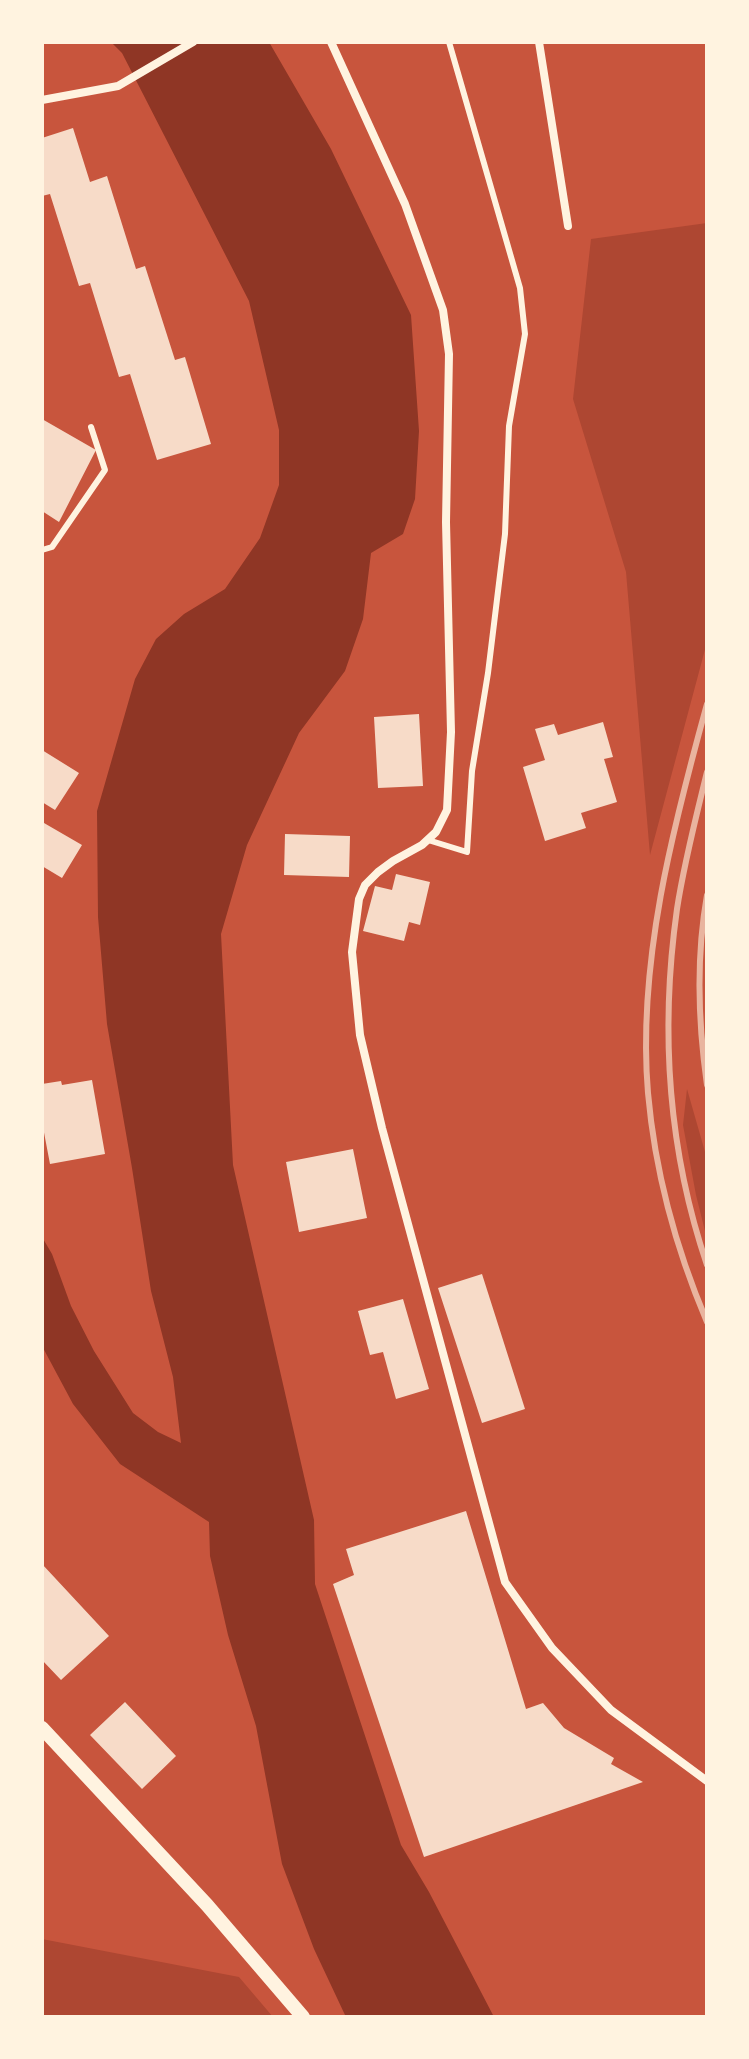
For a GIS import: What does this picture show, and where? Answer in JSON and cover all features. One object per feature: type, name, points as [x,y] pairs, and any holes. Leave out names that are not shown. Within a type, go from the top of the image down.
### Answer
[{"type":"street","points":[[42,100],[118,86],[193,42]]},
{"type":"street","points":[[331,42],[405,204],[443,310],[449,354],[446,522],[451,732],[447,810],[436,832],[422,845],[393,861],[365,885],[359,899],[352,952],[360,1035],[382,1128],[505,1582],[552,1648],[611,1710],[707,1781]]},
{"type":"street","points":[[539,42],[568,226]]},
{"type":"street","points":[[42,1728],[207,1905],[303,2017]]},
{"type":"lane","points":[[428,840],[467,852],[472,771],[505,534],[509,426],[525,334],[520,288],[449,42]]},
{"type":"lane","points":[[42,550],[52,547],[105,470],[91,427]]},
{"type":"shaded area","points":[[111,42],[269,42],[331,149],[411,315],[419,431],[415,499],[403,534],[371,553],[363,619],[345,671],[299,733],[247,845],[221,934],[233,1165],[314,1520],[315,1584],[401,1845],[494,2017],[345,2015],[314,1949],[282,1864],[256,1726],[228,1635],[210,1556],[209,1522],[120,1464],[73,1404],[42,1346],[42,1237],[94,1351],[133,1413],[158,1432],[181,1443],[173,1377],[151,1291],[107,1024],[98,917],[97,811],[135,679],[156,639],[184,614],[225,589],[260,538],[279,485],[279,430],[249,301],[122,53]]},
{"type":"shaded area","points":[[707,223],[707,642],[650,855],[626,572],[573,399],[591,239]]},
{"type":"shaded area","points":[[687,1089],[707,1159],[707,1239],[683,1125]]},
{"type":"shaded area","points":[[42,1939],[239,1977],[273,2017],[42,2017]]},
{"type":"building","points":[[73,128],[90,182],[107,176],[136,269],[145,266],[175,360],[185,357],[211,444],[157,460],[130,374],[119,377],[90,283],[79,286],[50,194],[42,196],[42,138]]},
{"type":"building","points":[[42,419],[96,450],[59,522],[42,511]]},
{"type":"building","points":[[419,714],[423,786],[378,788],[374,717]]},
{"type":"building","points":[[603,722],[613,757],[604,759],[617,802],[581,813],[586,828],[545,841],[523,767],[545,760],[535,729],[554,724],[558,735]]},
{"type":"building","points":[[42,750],[79,773],[55,810],[42,802]]},
{"type":"building","points":[[44,823],[82,845],[62,878],[42,866]]},
{"type":"building","points":[[285,834],[350,836],[349,877],[284,875]]},
{"type":"building","points":[[396,874],[430,882],[420,925],[409,922],[404,941],[363,931],[375,886],[392,890]]},
{"type":"building","points":[[92,1080],[105,1154],[50,1164],[42,1122],[42,1084],[61,1081],[62,1085]]},
{"type":"building","points":[[353,1149],[367,1218],[299,1232],[286,1162]]},
{"type":"building","points":[[482,1274],[525,1409],[482,1423],[438,1288]]},
{"type":"building","points":[[403,1299],[429,1389],[396,1399],[383,1352],[370,1355],[358,1311]]},
{"type":"building","points":[[466,1511],[526,1709],[543,1703],[564,1728],[614,1758],[611,1764],[643,1782],[424,1857],[333,1584],[354,1575],[346,1549]]},
{"type":"building","points":[[42,1564],[109,1636],[61,1680],[42,1660]]},
{"type":"building","points":[[125,1702],[176,1756],[142,1789],[90,1735]]},
{"type":"railway","points":[[707,704],[670,847],[661,896],[648,995],[646,1044],[651,1123],[662,1181],[686,1267],[707,1322]]},
{"type":"railway","points":[[707,772],[677,909],[669,999],[671,1089],[676,1133],[683,1178],[707,1265]]},
{"type":"railway","points":[[707,895],[701,942],[700,990],[707,1085]]}]
